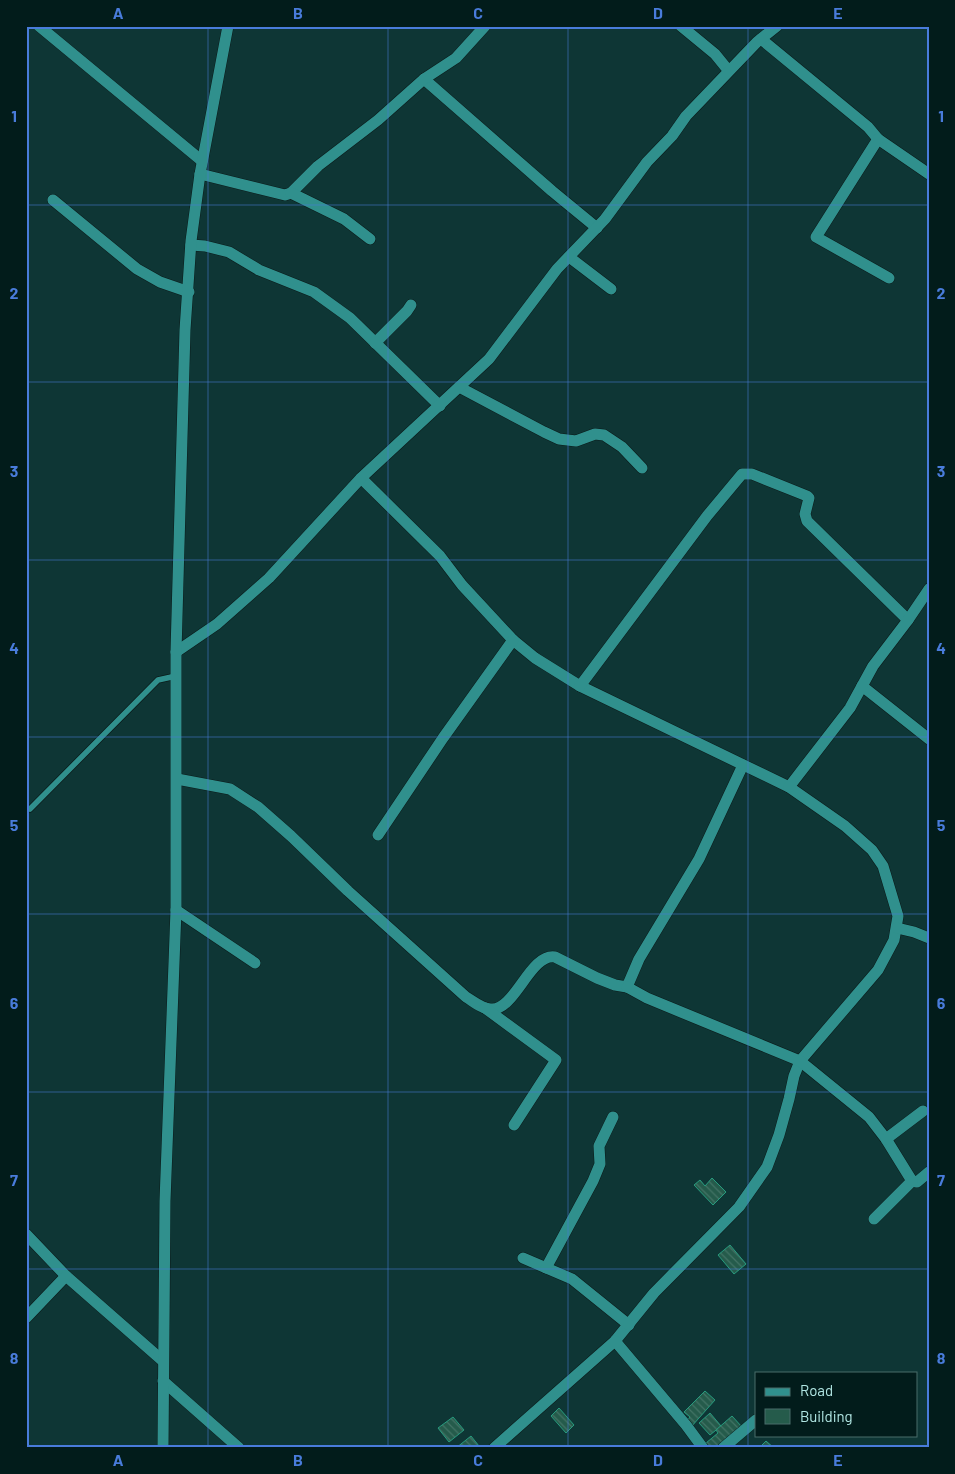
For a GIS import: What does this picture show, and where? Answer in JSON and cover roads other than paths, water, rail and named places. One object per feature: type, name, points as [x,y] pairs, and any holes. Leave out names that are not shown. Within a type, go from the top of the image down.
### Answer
[{"type":"street","points":[[39,26],[202,161]]},
{"type":"street","points":[[163,1448],[165,1201],[176,910],[176,652],[185,330],[189,292],[190,245],[200,174],[228,26]]},
{"type":"street","points":[[200,174],[285,195],[291,193],[318,166],[378,120],[424,79],[456,58],[485,26]]},
{"type":"street","points":[[681,26],[715,54],[728,70]]},
{"type":"street","points":[[176,652],[217,624],[269,578],[361,478],[489,359],[557,269],[597,228],[647,162],[728,70],[777,26]]},
{"type":"street","points":[[761,39],[868,127],[878,139],[929,174]]},
{"type":"street","points":[[424,79],[597,228]]},
{"type":"street","points":[[878,139],[816,237],[889,278]]},
{"type":"street","points":[[291,193],[344,219],[370,239]]},
{"type":"street","points":[[53,200],[137,269],[160,282],[189,292]]},
{"type":"street","points":[[190,245],[205,246],[229,252],[260,270],[314,292],[350,318],[440,406]]},
{"type":"street","points":[[568,257],[611,290]]},
{"type":"street","points":[[375,343],[408,311],[411,305]]},
{"type":"street","points":[[459,387],[559,439],[576,441],[595,434],[604,435],[622,447],[642,468]]},
{"type":"street","points":[[580,686],[702,522],[742,474],[752,474],[807,496],[809,498],[804,514],[807,520],[908,620]]},
{"type":"street","points":[[361,478],[440,556],[462,585],[513,640],[535,658],[580,686],[789,787],[845,826],[872,850],[883,866],[898,916],[894,940],[878,970],[800,1061],[794,1076],[779,1135],[767,1167],[739,1207],[654,1292],[615,1342],[494,1448]]},
{"type":"street","points":[[789,787],[850,708],[873,666],[929,589]]},
{"type":"street","points":[[378,835],[443,738],[513,640]]},
{"type":"street","points":[[862,686],[929,739]]},
{"type":"street","points":[[627,987],[639,959],[700,859],[743,765]]},
{"type":"street","points":[[177,780],[230,789],[258,807],[466,997],[556,1060],[514,1125]]},
{"type":"street","points":[[176,910],[255,963]]},
{"type":"street","points":[[897,928],[929,938]]},
{"type":"street","points":[[484,1008],[498,1008],[514,994],[534,967],[544,958],[555,957],[597,978],[615,985],[627,987],[646,998],[800,1061],[870,1117],[886,1138],[912,1181]]},
{"type":"street","points":[[886,1138],[923,1111]]},
{"type":"street","points":[[546,1268],[593,1181],[600,1164],[599,1146],[613,1117]]},
{"type":"street","points":[[874,1219],[912,1181],[917,1182],[929,1172]]},
{"type":"street","points":[[26,1234],[66,1276],[163,1361]]},
{"type":"street","points":[[523,1258],[572,1279],[629,1325]]},
{"type":"street","points":[[26,1318],[66,1276]]},
{"type":"street","points":[[615,1342],[703,1448]]},
{"type":"street","points":[[163,1381],[239,1448]]},
{"type":"street","points":[[723,1448],[755,1421]]},
{"type":"lane","points":[[30,809],[158,680],[177,676]]}]
